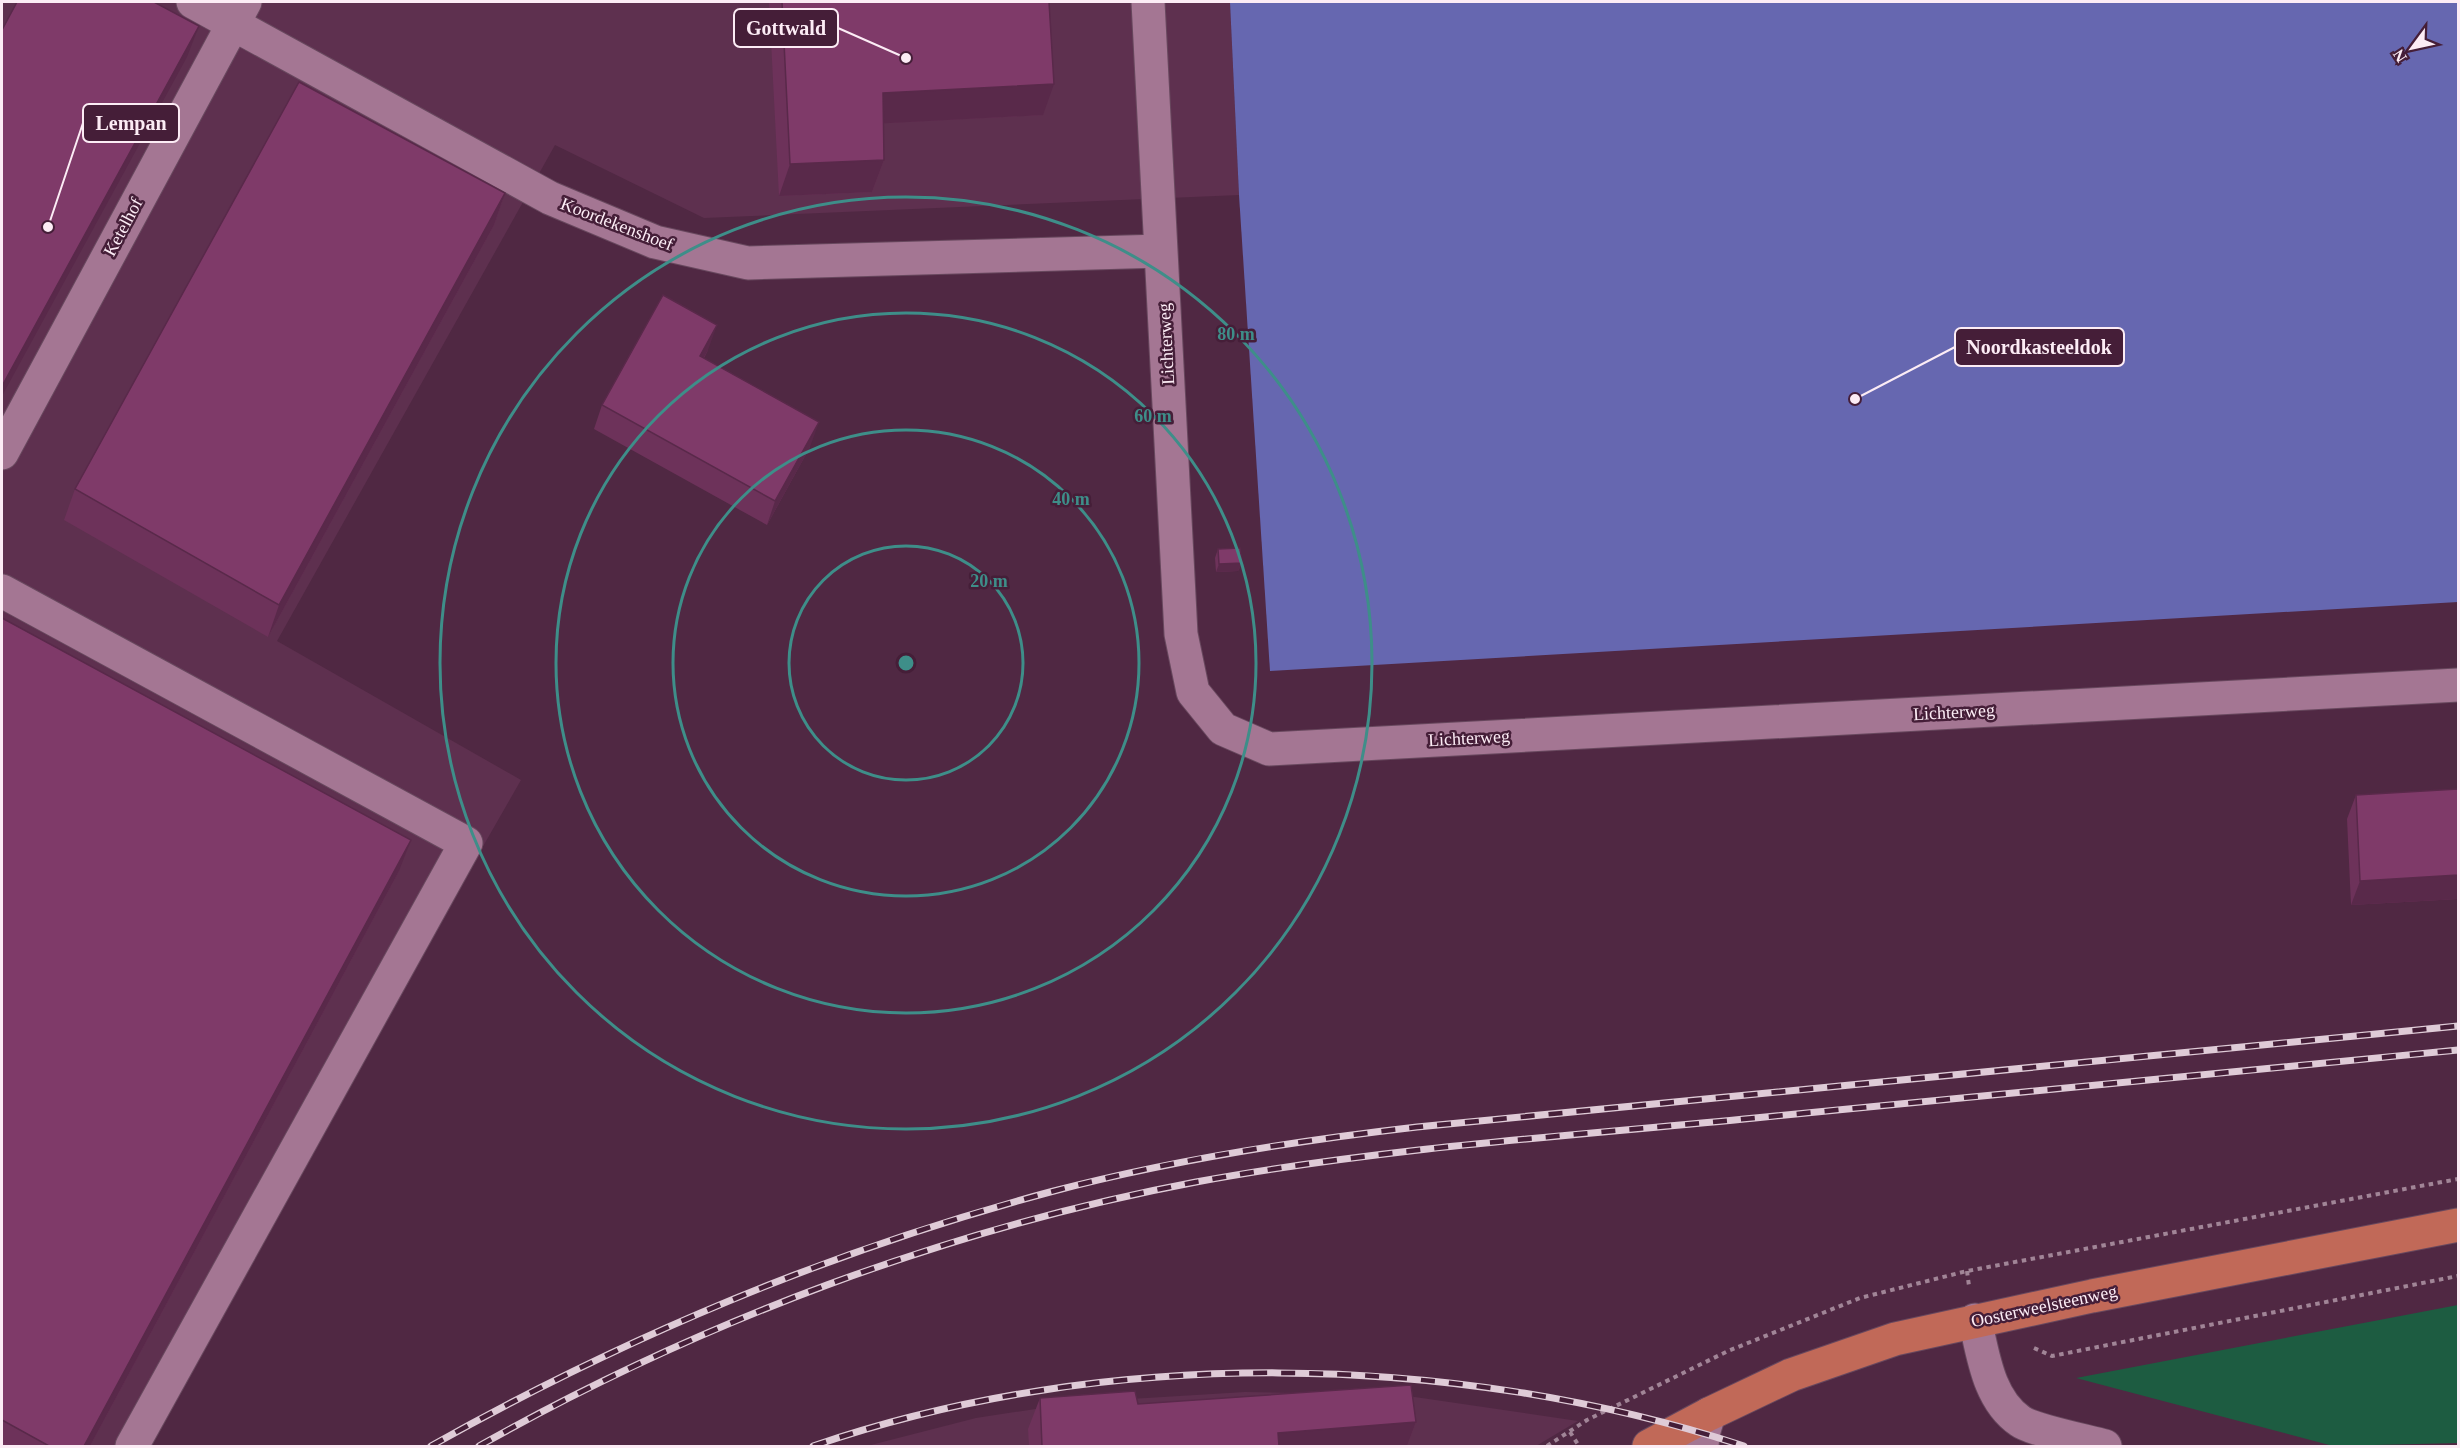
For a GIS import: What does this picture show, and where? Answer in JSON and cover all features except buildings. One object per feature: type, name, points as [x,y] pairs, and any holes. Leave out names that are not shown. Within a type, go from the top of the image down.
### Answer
[{"type":"main road","name":"Oosterweelsteenweg","points":[[1649,1446],[1791,1375],[1895,1339],[1975,1320],[2458,1225]]},
{"type":"street","name":"Koordekenshoef","points":[[194,2],[239,12],[550,198],[655,242],[748,263],[1161,251]]},
{"type":"street","name":"Lichterweg","points":[[1148,2],[1181,634],[1193,692],[1223,729],[1269,749],[2458,685]]},
{"type":"street","name":"Ketelhof","points":[[2,453],[239,12]]},
{"type":"street","points":[[2,591],[466,843],[132,1446]]},
{"type":"street","points":[[1975,1320],[1987,1371],[2000,1398],[2020,1421],[2105,1446]]},
{"type":"street","points":[[1702,1446],[1709,1414]]},
{"type":"path","points":[[1547,1446],[1587,1420],[1728,1351],[1784,1326],[1860,1298],[1967,1272],[2458,1179]]},
{"type":"path","points":[[2032,1347],[2052,1356],[2277,1309],[2458,1276]]},
{"type":"path","points":[[1570,1432],[1579,1446]]},
{"type":"shaded area","points":[[2,2],[1230,2],[1239,195],[704,218],[555,145],[277,641],[521,780],[139,1446],[2,1446]]},
{"type":"shaded area","points":[[1230,2],[2458,2],[2458,602],[1270,671],[1239,195]]},
{"type":"shaded area","points":[[1245,1392],[1401,1395],[1578,1421],[1536,1446],[867,1446],[976,1418],[1081,1402]]},
{"type":"green space","points":[[2458,1305],[2458,1443],[2333,1446],[2076,1378]]},
{"type":"railway","points":[[431,1446],[580,1368],[656,1333],[810,1269],[969,1215],[1141,1170],[1279,1145],[1417,1127],[2458,1026]]},
{"type":"railway","points":[[479,1446],[649,1359],[737,1320],[827,1285],[918,1253],[1010,1226],[1102,1202],[1196,1182],[1335,1160],[1475,1144],[2458,1050]]},
{"type":"railway","points":[[813,1446],[925,1413],[1041,1390],[1159,1377],[1278,1373],[1398,1378],[1516,1392],[1632,1415],[1744,1446]]},
{"type":"place","name":"Gottwald","points":[[906,58]]},
{"type":"place","name":"Lempan","points":[[48,227]]},
{"type":"place","name":"Noordkasteeldok","points":[[1855,399]]}]
